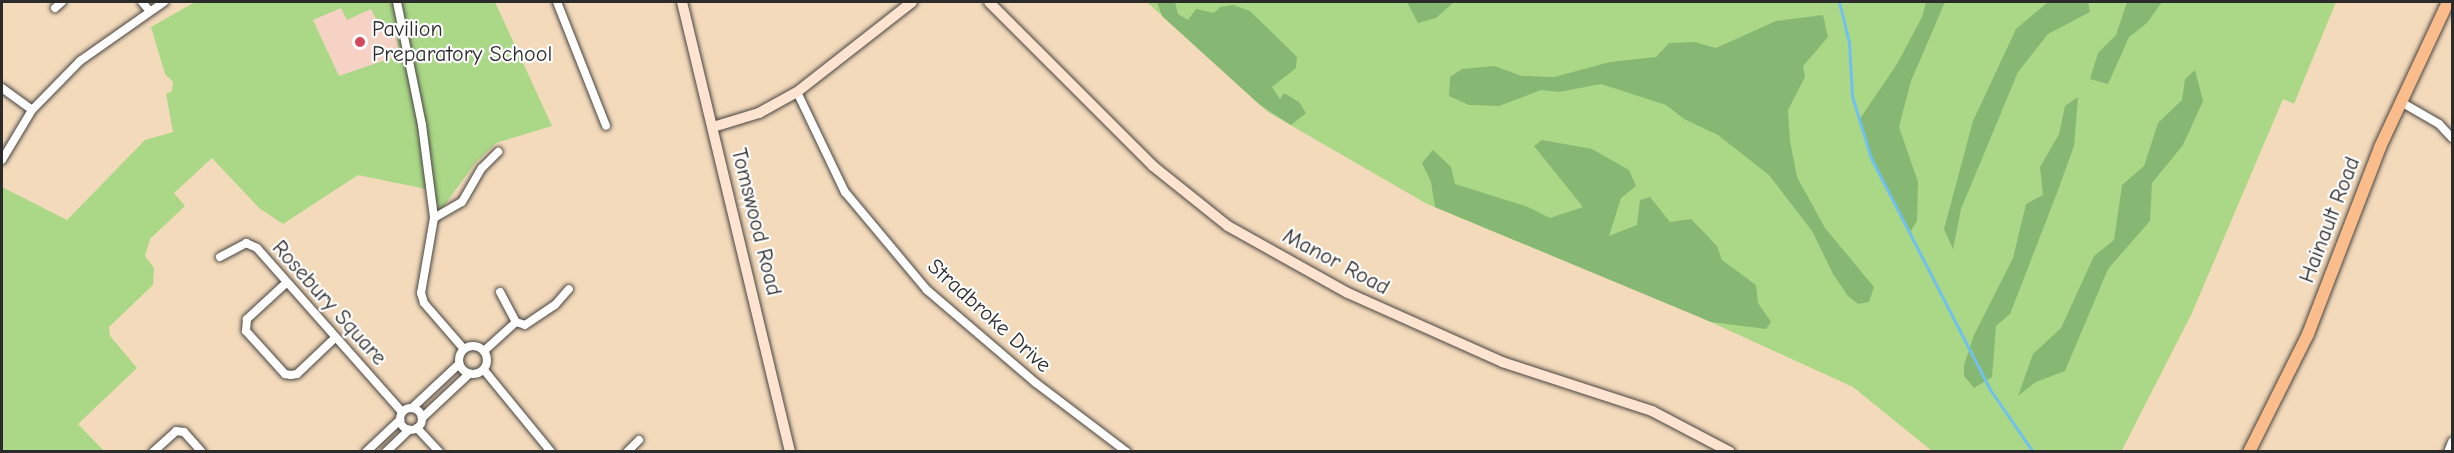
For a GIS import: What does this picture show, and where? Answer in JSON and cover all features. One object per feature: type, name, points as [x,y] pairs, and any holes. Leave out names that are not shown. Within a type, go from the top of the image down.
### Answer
[{"type":"main road","name":"Tomswood Road","points":[[682,2],[790,452]]},
{"type":"main road","points":[[713,127],[759,113],[797,92],[912,2]]},
{"type":"main road","name":"Manor Road","points":[[989,2],[1153,166],[1228,226],[1348,293],[1409,321],[1502,362],[1652,411],[1730,452]]},
{"type":"main road","name":"Hainault Road","points":[[2249,452],[2308,334],[2401,102],[2448,2]]},
{"type":"street","points":[[55,8],[62,2]]},
{"type":"street","points":[[142,2],[149,9]]},
{"type":"street","points":[[2,160],[32,110],[80,61],[149,9],[164,2]]},
{"type":"street","points":[[397,2],[422,125],[434,218],[421,293],[424,303],[464,349]]},
{"type":"street","points":[[557,2],[606,126]]},
{"type":"street","points":[[2,88],[32,110]]},
{"type":"street","name":"Stradbroke Drive","points":[[797,92],[845,192],[927,290],[1036,382],[1126,452]]},
{"type":"street","points":[[2401,102],[2439,124],[2452,138]]},
{"type":"street","points":[[434,218],[462,202],[482,168],[498,152]]},
{"type":"street","name":"Rosebury Square","points":[[220,257],[241,245],[252,245],[401,416],[439,452]]},
{"type":"street","points":[[285,284],[247,319],[243,326],[285,374],[297,374],[335,338]]},
{"type":"street","points":[[500,292],[516,322],[525,325],[537,320],[569,289]]},
{"type":"street","points":[[484,351],[516,322]]},
{"type":"street","points":[[386,452],[469,374],[484,370],[488,363],[484,351],[475,346],[464,349]]},
{"type":"street","points":[[366,452],[401,416],[459,364],[464,349]]},
{"type":"street","points":[[459,364],[469,374]]},
{"type":"street","points":[[484,370],[551,452]]},
{"type":"street","points":[[412,408],[422,418]]},
{"type":"street","points":[[153,452],[176,431],[184,432],[202,452]]},
{"type":"street","points":[[627,452],[639,440]]},
{"type":"street","points":[[2448,452],[2452,442]]},
{"type":"shaded area","name":"Pavilion Preparatory School","points":[[342,8],[371,9],[393,27],[400,55],[339,77],[313,19]]},
{"type":"green space","points":[[195,2],[495,2],[552,126],[496,143],[475,163],[441,210],[431,190],[358,175],[283,224],[259,208],[212,158],[174,193],[185,206],[150,239],[145,256],[154,268],[153,285],[109,327],[110,336],[137,368],[78,424],[104,451],[2,451],[2,187],[67,220],[145,140],[173,132],[166,94],[172,91],[173,82],[165,74],[151,27]],"holes":[[[341,8],[347,20],[371,9],[381,30],[394,27],[400,55],[339,76],[313,20]]]},
{"type":"green space","points":[[1147,2],[2336,2],[2294,104],[2283,99],[2192,313],[2121,452],[1932,451],[1853,387],[1691,313],[1427,204],[1268,112]]},
{"type":"green space","points":[[1157,2],[1175,2],[1178,14],[1188,20],[1196,9],[1214,13],[1220,7],[1233,5],[1250,11],[1297,57],[1296,68],[1272,87],[1280,99],[1284,93],[1299,102],[1306,113],[1291,125],[1260,105],[1162,16]]},
{"type":"green space","points":[[1407,2],[1454,2],[1436,18],[1418,23]]},
{"type":"green space","points":[[1926,2],[1945,2],[1911,81],[1899,127],[1918,182],[1917,221],[1909,234],[1871,158],[1859,120],[1897,64],[1922,17]]},
{"type":"green space","points":[[2048,2],[2088,2],[2090,12],[2048,34],[2018,72],[1961,209],[1953,249],[1944,229],[1973,121],[2016,29]]},
{"type":"green space","points":[[2127,2],[2162,2],[2147,23],[2129,37],[2108,84],[2090,79],[2098,53],[2116,35]]},
{"type":"green space","points":[[1823,15],[1828,37],[1803,66],[1805,77],[1788,110],[1790,141],[1797,177],[1825,228],[1874,287],[1869,302],[1858,304],[1848,296],[1833,274],[1812,231],[1769,175],[1718,135],[1684,119],[1666,105],[1601,84],[1559,92],[1541,90],[1499,106],[1469,105],[1449,96],[1450,77],[1462,69],[1494,66],[1522,76],[1554,77],[1610,62],[1656,57],[1669,43],[1694,42],[1716,48],[1776,21]]},
{"type":"green space","points":[[2195,70],[2203,101],[2183,145],[2152,183],[2150,221],[2108,269],[2065,371],[2036,382],[2018,396],[2033,354],[2061,328],[2094,256],[2114,240],[2122,185],[2144,166],[2158,123],[2182,100],[2185,79]]},
{"type":"green space","points":[[2078,97],[2074,146],[2010,314],[1996,326],[1992,377],[1974,388],[1964,376],[1964,365],[1974,335],[2013,258],[2026,204],[2043,195],[2040,167],[2059,134],[2065,106]]},
{"type":"green space","points":[[1542,140],[1592,149],[1629,170],[1636,186],[1621,198],[1609,236],[1637,225],[1640,200],[1650,197],[1670,222],[1691,219],[1717,246],[1722,260],[1756,285],[1758,303],[1771,322],[1766,329],[1711,322],[1435,207],[1431,182],[1422,163],[1433,150],[1451,167],[1455,184],[1528,207],[1550,218],[1583,207],[1534,146]]},
{"type":"waterway","points":[[1839,2],[1849,42],[1852,96],[1871,158],[1989,388],[2033,452]]},
{"type":"place","name":"Pavilion Preparatory School","points":[[360,42]]}]
